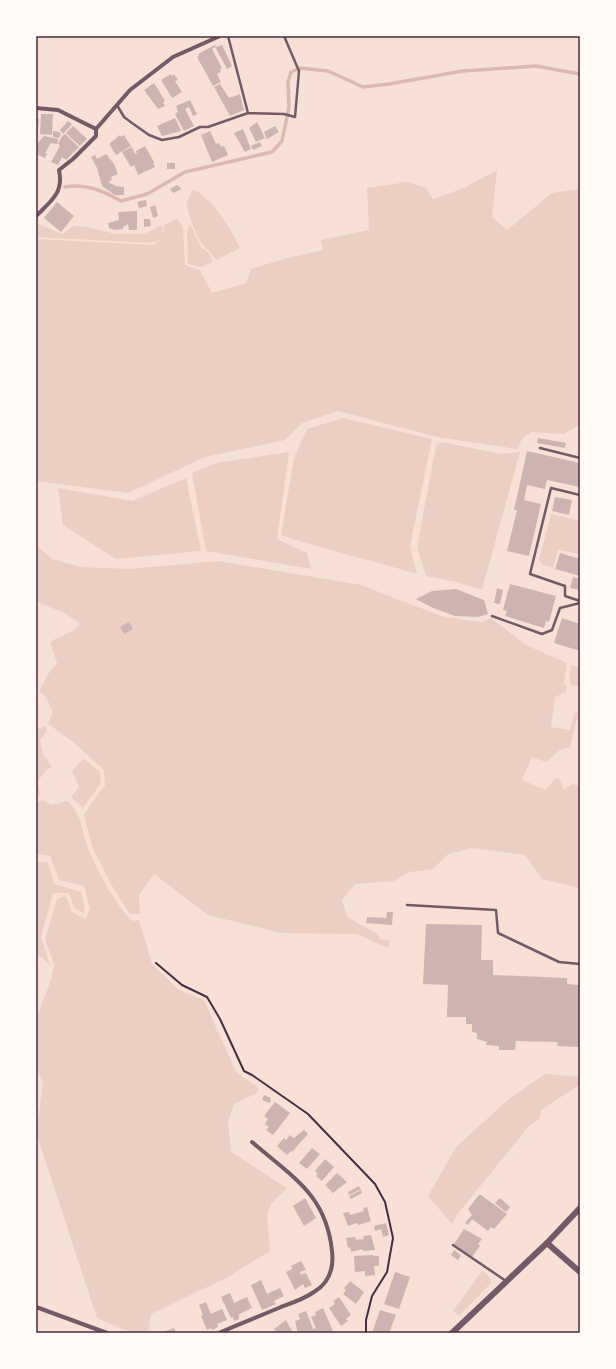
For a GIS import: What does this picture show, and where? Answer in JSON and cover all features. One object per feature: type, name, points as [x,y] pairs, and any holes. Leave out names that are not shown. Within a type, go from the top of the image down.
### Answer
[{"type":"street","points":[[36,216],[57,195],[62,181],[60,170],[61,167],[73,159],[96,136],[96,128],[130,90],[173,57],[220,36]]},
{"type":"street","points":[[36,108],[58,110],[96,128]]},
{"type":"street","points":[[219,1333],[315,1292],[328,1278],[333,1267],[330,1235],[326,1220],[319,1205],[309,1192],[252,1142]]},
{"type":"street","points":[[452,1333],[547,1243],[580,1208]]},
{"type":"street","points":[[547,1243],[580,1272]]},
{"type":"street","points":[[36,1307],[107,1333]]},
{"type":"lane","points":[[228,36],[248,114]]},
{"type":"lane","points":[[117,105],[124,117],[149,135],[162,140],[179,137],[200,127],[208,127],[248,114],[284,114],[295,117],[299,71],[284,36]]},
{"type":"lane","points":[[540,448],[580,458]]},
{"type":"lane","points":[[580,495],[551,488],[530,574],[565,586],[565,596],[580,602]]},
{"type":"lane","points":[[492,616],[542,634],[552,630],[560,608],[580,602]]},
{"type":"lane","points":[[407,906],[496,910],[498,932],[559,962],[580,964]]},
{"type":"lane","points":[[453,1245],[506,1282]]},
{"type":"path","points":[[156,963],[182,985],[207,997],[220,1019],[244,1071],[308,1114],[375,1184],[386,1202],[393,1238],[387,1272],[372,1296],[366,1320],[366,1333]]},
{"type":"shaded area","points":[[497,170],[492,217],[507,230],[552,193],[580,189],[580,424],[564,434],[531,432],[522,439],[517,449],[437,437],[338,411],[302,423],[285,440],[205,457],[128,493],[36,481],[36,239],[153,245],[162,237],[164,225],[177,219],[183,227],[185,265],[200,270],[212,293],[246,283],[251,269],[284,259],[323,250],[321,240],[369,230],[367,188],[407,182],[426,188],[433,199],[464,188]]},
{"type":"shaded area","points":[[193,189],[208,200],[221,215],[240,248],[216,260],[203,245],[195,230],[186,203]]},
{"type":"shaded area","points":[[36,223],[62,234],[73,226],[86,227],[116,234],[144,234],[162,225],[163,236],[160,240],[151,243],[36,237]]},
{"type":"shaded area","points":[[190,224],[201,247],[209,253],[213,262],[201,267],[188,264],[187,231]]},
{"type":"shaded area","points":[[343,418],[432,439],[410,546],[417,574],[281,535],[294,458],[307,429]]},
{"type":"shaded area","points":[[442,442],[501,454],[520,452],[482,590],[457,582],[426,576],[417,548],[436,445]]},
{"type":"shaded area","points":[[289,452],[277,539],[307,553],[311,569],[206,551],[192,473],[216,463]]},
{"type":"shaded area","points":[[186,478],[201,551],[116,559],[63,525],[58,488],[132,501]]},
{"type":"shaded area","points":[[551,514],[580,521],[580,554],[558,550],[553,568],[543,565],[539,560]]},
{"type":"shaded area","points":[[36,545],[52,559],[81,567],[129,569],[218,561],[361,585],[444,617],[482,622],[491,618],[526,645],[567,663],[564,684],[567,686],[566,692],[555,697],[551,727],[570,730],[575,712],[578,713],[570,747],[560,750],[546,762],[532,757],[522,780],[546,790],[555,778],[560,779],[563,790],[573,784],[580,786],[580,888],[542,879],[525,855],[473,848],[448,854],[433,869],[410,872],[394,881],[355,884],[342,900],[347,917],[377,934],[380,939],[390,941],[388,948],[357,934],[281,933],[208,915],[154,874],[139,895],[140,914],[130,914],[115,891],[92,847],[84,814],[105,786],[104,770],[73,742],[48,724],[53,712],[46,697],[39,691],[48,674],[57,663],[50,643],[58,637],[73,630],[80,623],[64,613],[38,602],[36,603]]},
{"type":"shaded area","points":[[571,665],[580,668],[580,686],[572,686],[569,681]]},
{"type":"shaded area","points":[[45,726],[47,731],[40,740],[43,754],[52,767],[47,769],[38,781],[40,795],[36,798],[36,730]]},
{"type":"shaded area","points":[[83,758],[100,772],[101,783],[83,808],[71,797],[79,787],[72,772]]},
{"type":"shaded area","points":[[42,800],[51,805],[68,801],[73,807],[79,817],[90,853],[113,897],[133,921],[139,920],[152,964],[179,990],[204,1000],[236,1072],[259,1088],[257,1093],[234,1104],[228,1122],[231,1152],[287,1188],[271,1204],[267,1215],[270,1251],[226,1278],[151,1314],[148,1333],[132,1333],[97,1318],[36,1133],[43,1084],[36,1065],[36,1018],[51,980],[54,964],[45,940],[57,899],[66,896],[72,912],[86,919],[90,908],[84,886],[59,880],[50,856],[36,854],[36,803]]},
{"type":"shaded area","points":[[36,862],[48,862],[54,884],[81,892],[85,908],[83,913],[75,909],[69,893],[53,893],[41,937],[50,965],[36,953]]},
{"type":"shaded area","points":[[545,1074],[580,1077],[579,1085],[541,1110],[540,1119],[530,1125],[456,1216],[452,1224],[428,1196],[457,1146],[509,1099]]},
{"type":"shaded area","points":[[482,1271],[490,1277],[491,1283],[459,1316],[453,1311]]},
{"type":"building","points":[[215,45],[216,47],[222,45],[232,66],[227,69],[215,47],[212,49],[222,68],[220,69],[221,72],[217,74],[221,82],[213,86],[197,57],[199,56],[198,54]]},
{"type":"building","points":[[171,74],[172,76],[174,74],[178,80],[175,81],[182,92],[172,98],[161,80]]},
{"type":"building","points":[[154,83],[165,101],[163,102],[165,106],[158,109],[144,90]]},
{"type":"building","points":[[220,84],[229,98],[240,94],[244,110],[230,116],[214,87]]},
{"type":"building","points":[[190,100],[197,114],[193,116],[189,107],[185,109],[194,126],[184,131],[175,114],[178,112],[176,106]]},
{"type":"building","points":[[41,114],[53,114],[52,135],[40,134]]},
{"type":"building","points":[[36,118],[39,119],[37,137],[36,137]]},
{"type":"building","points":[[175,118],[181,131],[162,136],[157,126]]},
{"type":"building","points":[[68,121],[72,124],[63,134],[60,130]]},
{"type":"building","points":[[257,122],[265,138],[256,142],[249,128]]},
{"type":"building","points":[[73,126],[87,139],[80,146],[66,133]]},
{"type":"building","points":[[275,126],[279,132],[267,139],[264,132]]},
{"type":"building","points":[[243,129],[251,149],[245,152],[234,133]]},
{"type":"building","points":[[53,131],[61,134],[59,138],[53,137]]},
{"type":"building","points":[[210,131],[216,144],[219,143],[221,147],[224,146],[228,155],[212,162],[201,135]]},
{"type":"building","points":[[65,134],[79,147],[66,160],[62,157],[58,165],[51,162],[60,146],[58,143]]},
{"type":"building","points":[[120,135],[121,137],[124,135],[131,146],[116,155],[109,144]]},
{"type":"building","points":[[44,136],[58,139],[57,144],[51,143],[45,153],[47,154],[45,158],[36,154],[36,145]]},
{"type":"building","points":[[260,142],[262,146],[253,150],[251,146]]},
{"type":"building","points":[[145,146],[154,162],[155,167],[138,175],[134,165],[131,167],[122,152],[132,147],[135,154],[137,153],[136,151]]},
{"type":"building","points":[[106,154],[114,164],[118,174],[111,177],[112,180],[108,182],[116,186],[124,187],[124,195],[115,195],[102,186],[97,168],[91,157],[95,155],[97,159]]},
{"type":"building","points":[[167,163],[175,163],[175,169],[167,169]]},
{"type":"building","points":[[177,185],[182,189],[173,193],[170,189]]},
{"type":"building","points":[[146,200],[147,206],[139,208],[137,202]]},
{"type":"building","points":[[57,202],[74,216],[61,232],[44,218]]},
{"type":"building","points":[[155,205],[158,216],[153,218],[150,207]]},
{"type":"building","points":[[137,211],[137,230],[129,230],[128,224],[123,227],[123,229],[114,230],[109,228],[108,223],[119,220],[118,212]]},
{"type":"building","points":[[144,219],[150,219],[151,226],[144,227]]},
{"type":"building","points":[[538,438],[566,443],[565,448],[537,443]]},
{"type":"building","points":[[527,451],[580,463],[580,487],[547,480],[545,489],[527,485],[524,500],[541,504],[529,556],[507,551],[517,510],[514,510]]},
{"type":"building","points":[[555,497],[572,500],[569,515],[552,511]]},
{"type":"building","points":[[560,553],[580,559],[580,576],[555,569]]},
{"type":"building","points":[[573,577],[580,579],[580,590],[570,588]]},
{"type":"building","points":[[510,584],[556,596],[549,622],[546,621],[544,628],[505,616],[507,611],[503,610]]},
{"type":"building","points":[[497,588],[503,590],[500,604],[494,603]]},
{"type":"building","points":[[456,589],[484,600],[488,614],[478,617],[455,616],[431,607],[416,599],[432,591]]},
{"type":"building","points":[[562,618],[580,624],[580,651],[554,643]]},
{"type":"building","points":[[129,622],[133,629],[124,634],[120,627]]},
{"type":"building","points":[[387,912],[393,912],[392,925],[366,923],[367,917],[386,918]]},
{"type":"building","points":[[426,924],[482,925],[481,960],[493,960],[493,975],[567,978],[567,984],[580,985],[580,1047],[557,1046],[558,1042],[516,1041],[515,1050],[499,1050],[499,1046],[486,1045],[487,1042],[477,1039],[477,1033],[472,1032],[472,1024],[466,1024],[466,1017],[447,1017],[448,985],[423,984]]},
{"type":"building","points":[[264,1095],[271,1098],[270,1103],[262,1100]]},
{"type":"building","points":[[275,1102],[290,1113],[273,1135],[266,1130],[269,1127],[265,1124],[268,1119],[264,1116]]},
{"type":"building","points":[[304,1130],[308,1134],[292,1152],[291,1151],[287,1155],[277,1146],[284,1138],[286,1140],[290,1135],[294,1138]]},
{"type":"building","points":[[312,1148],[320,1154],[307,1169],[299,1163]]},
{"type":"building","points":[[325,1159],[334,1167],[322,1181],[316,1176],[318,1174],[315,1171]]},
{"type":"building","points":[[337,1173],[347,1182],[333,1193],[325,1185]]},
{"type":"building","points":[[359,1186],[361,1189],[349,1195],[348,1192]]},
{"type":"building","points":[[361,1190],[362,1193],[351,1199],[349,1196]]},
{"type":"building","points":[[479,1195],[507,1214],[494,1229],[491,1227],[488,1231],[472,1219],[468,1225],[465,1223],[472,1215],[468,1209]]},
{"type":"building","points":[[305,1198],[316,1218],[304,1226],[293,1206]]},
{"type":"building","points":[[500,1198],[510,1207],[506,1212],[495,1203]]},
{"type":"building","points":[[367,1207],[371,1221],[348,1226],[343,1213],[349,1212],[350,1215],[364,1211],[363,1208]]},
{"type":"building","points":[[386,1223],[389,1235],[383,1237],[381,1229],[375,1231],[374,1226]]},
{"type":"building","points":[[464,1229],[482,1239],[478,1244],[480,1246],[472,1257],[454,1244]]},
{"type":"building","points":[[371,1235],[375,1250],[363,1251],[363,1249],[351,1252],[350,1247],[348,1248],[346,1238],[355,1237],[356,1240],[364,1239],[363,1236]]},
{"type":"building","points":[[454,1250],[461,1255],[458,1260],[451,1255]]},
{"type":"building","points":[[354,1256],[379,1256],[379,1266],[374,1266],[375,1275],[365,1276],[365,1271],[355,1272]]},
{"type":"building","points":[[301,1261],[306,1270],[300,1272],[301,1275],[306,1273],[312,1285],[305,1288],[303,1284],[295,1290],[286,1272],[292,1269],[291,1266]]},
{"type":"building","points":[[395,1272],[410,1277],[399,1309],[384,1304]]},
{"type":"building","points":[[261,1280],[267,1294],[280,1288],[284,1296],[274,1301],[276,1304],[262,1310],[251,1285]]},
{"type":"building","points":[[350,1281],[364,1292],[356,1304],[343,1294],[346,1290],[344,1288]]},
{"type":"building","points":[[230,1293],[234,1303],[247,1297],[252,1308],[239,1314],[239,1319],[234,1321],[233,1317],[231,1318],[221,1297]]},
{"type":"building","points":[[339,1297],[351,1315],[346,1319],[348,1321],[341,1326],[329,1308],[335,1304],[333,1301]]},
{"type":"building","points":[[206,1302],[211,1314],[222,1309],[227,1320],[217,1324],[218,1327],[212,1330],[211,1328],[207,1330],[201,1316],[203,1315],[199,1305]]},
{"type":"building","points":[[323,1308],[333,1331],[328,1333],[298,1333],[295,1321],[300,1319],[298,1314],[306,1311],[313,1329],[316,1328],[311,1317],[316,1315],[315,1312]]},
{"type":"building","points":[[380,1310],[396,1315],[389,1333],[372,1333]]},
{"type":"building","points":[[286,1320],[293,1333],[277,1333],[274,1329]]},
{"type":"building","points":[[174,1328],[176,1333],[161,1333]]},
{"type":"waterway","points":[[65,187],[87,187],[108,194],[121,201],[147,194],[185,172],[272,152],[282,141],[289,107],[288,82],[291,72],[300,68],[328,71],[363,87],[463,71],[536,66],[580,74]]}]
